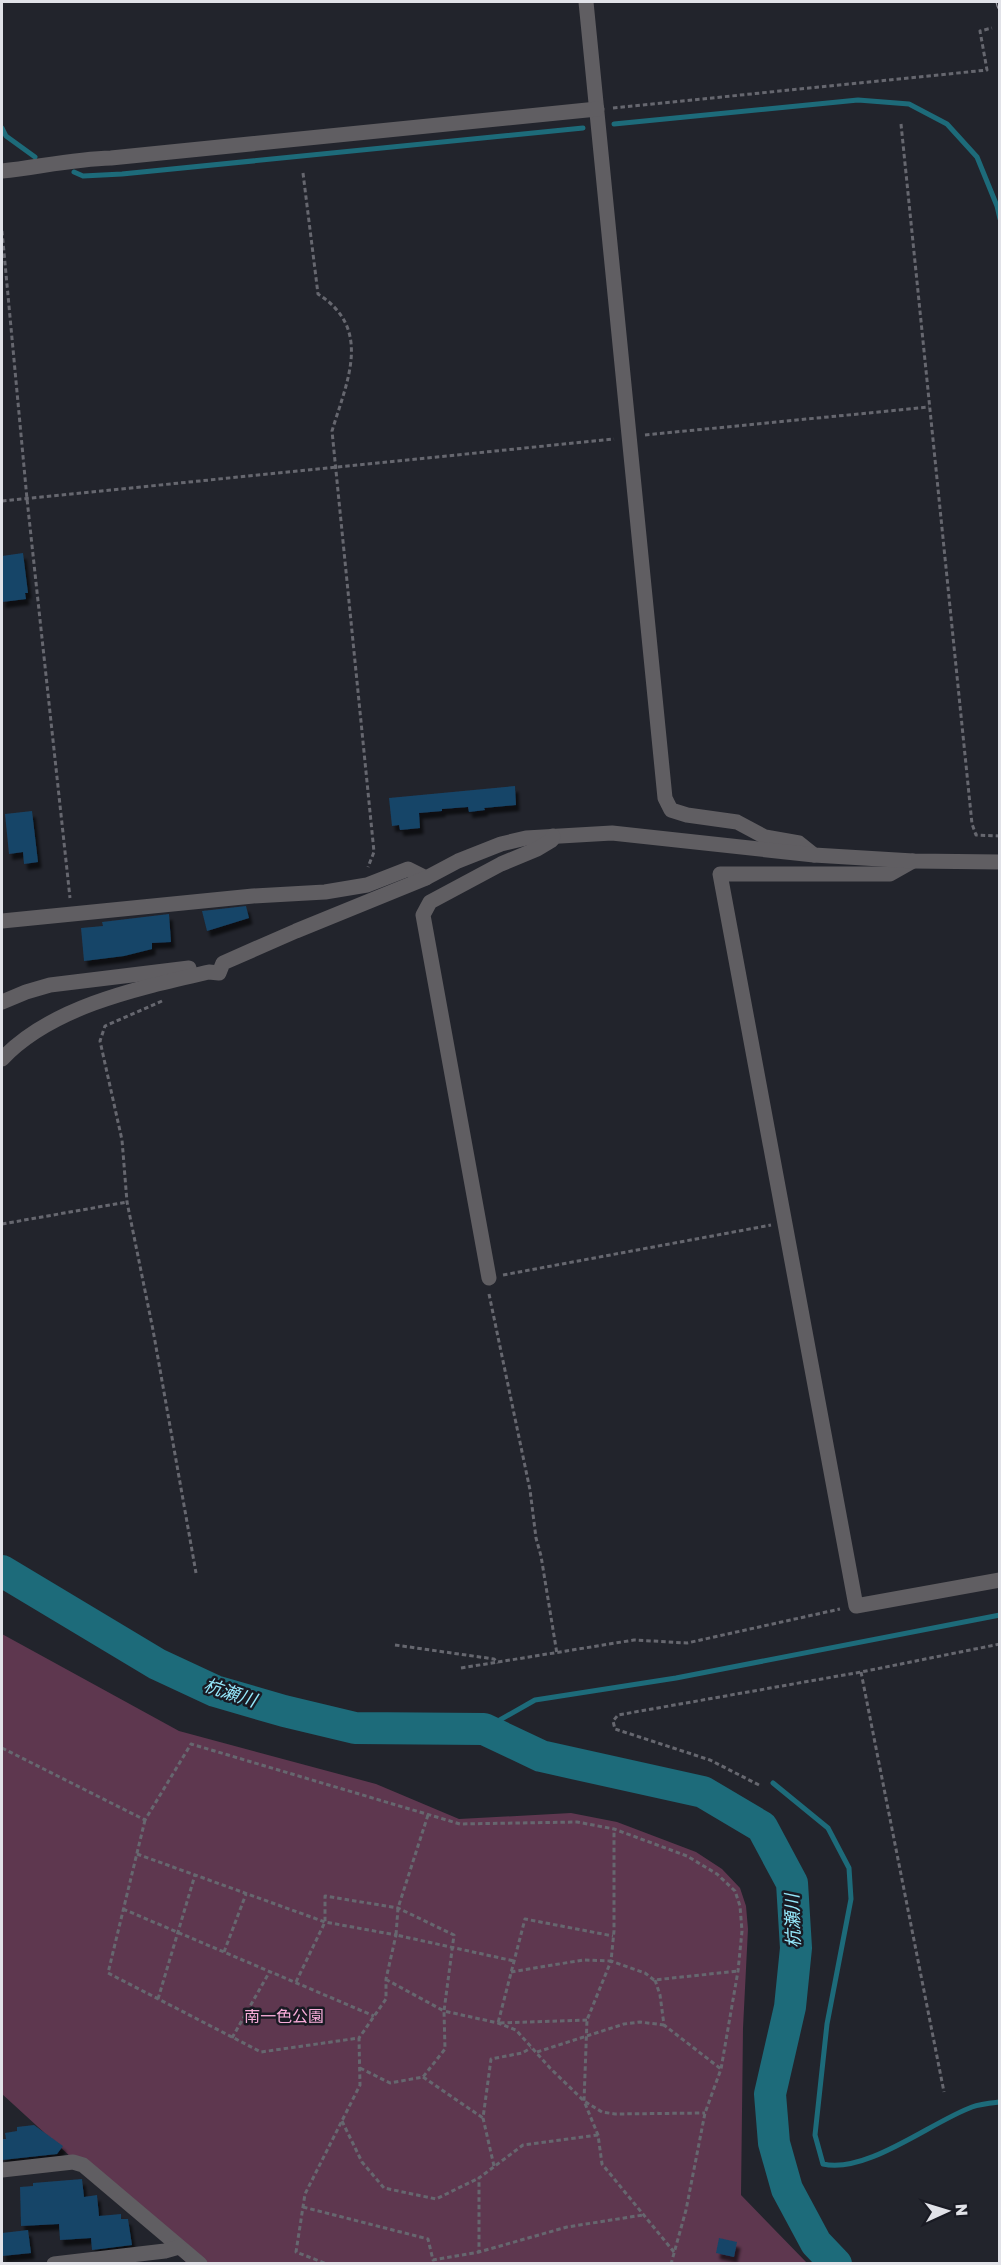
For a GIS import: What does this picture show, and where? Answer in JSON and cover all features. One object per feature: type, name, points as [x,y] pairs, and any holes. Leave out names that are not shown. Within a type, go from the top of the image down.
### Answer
[{"type":"street","points":[[585,2],[665,798],[671,810],[687,815],[737,822],[765,837],[799,843],[814,855]]},
{"type":"street","points":[[2,171],[81,159],[111,158],[597,109]]},
{"type":"street","points":[[2,1002],[26,992],[50,986],[223,963],[426,878],[458,861],[501,844],[526,838],[612,833],[814,855],[913,861],[999,862]]},
{"type":"street","points":[[489,1278],[423,915],[430,902],[501,864],[537,849],[552,840],[553,836]]},
{"type":"street","points":[[913,861],[890,874],[720,874],[855,1606],[999,1580]]},
{"type":"street","points":[[2,921],[254,896],[325,892],[367,885],[408,869],[426,878]]},
{"type":"street","points":[[2,1059],[9,1050],[62,1015],[142,987],[209,972],[219,973],[223,963]]},
{"type":"street","points":[[2,2170],[73,2162],[83,2165],[200,2264]]},
{"type":"street","points":[[54,2264],[165,2252],[179,2247]]},
{"type":"path","points":[[597,109],[987,70],[980,31],[992,28]]},
{"type":"path","points":[[901,124],[972,824],[976,835],[999,836]]},
{"type":"path","points":[[303,172],[318,294],[345,319],[351,338],[350,375],[332,431],[374,852],[370,866],[360,871]]},
{"type":"path","points":[[2,231],[27,499],[72,915]]},
{"type":"path","points":[[2,501],[335,468]]},
{"type":"path","points":[[168,999],[105,1026],[100,1041],[122,1140],[127,1202],[153,1330],[196,1573]]},
{"type":"path","points":[[2,1224],[127,1202]]},
{"type":"path","points":[[557,1654],[536,1538],[530,1490],[489,1292],[489,1278],[784,1222]]},
{"type":"path","points":[[461,1668],[634,1640],[687,1643],[855,1606]]},
{"type":"path","points":[[759,1785],[710,1760],[615,1729],[613,1721],[618,1715],[861,1672],[999,1644]]},
{"type":"path","points":[[395,1645],[494,1659],[498,1663]]},
{"type":"path","points":[[861,1672],[944,2092]]},
{"type":"path","points":[[358,2038],[261,2052],[108,1973],[145,1820],[191,1744],[460,1824],[577,1822],[614,1829],[687,1856],[717,1874],[735,1891],[740,1906],[742,1931],[738,1971],[721,2069],[705,2113],[686,2210],[671,2264]]},
{"type":"path","points":[[2,1748],[145,1820]]},
{"type":"path","points":[[327,2264],[296,2252],[305,2194],[360,2085],[358,2038],[386,1999],[386,1979],[396,1935],[398,1908],[428,1815]]},
{"type":"path","points":[[614,1829],[613,1936],[610,1961],[587,2020],[584,2101],[598,2135],[602,2164],[674,2252]]},
{"type":"path","points":[[137,1854],[325,1922],[514,1961]]},
{"type":"path","points":[[158,1999],[195,1875]]},
{"type":"path","points":[[224,1952],[246,1894]]},
{"type":"path","points":[[296,1982],[325,1922],[325,1896],[398,1908],[454,1935],[444,2011],[445,2049],[423,2077],[390,2083],[360,2068]]},
{"type":"path","points":[[123,1910],[374,2016]]},
{"type":"path","points":[[498,2023],[525,1919],[613,1936]]},
{"type":"path","points":[[511,1972],[583,1960],[610,1961],[645,1973],[654,1980],[660,1995],[664,2025]]},
{"type":"path","points":[[232,2038],[270,1971]]},
{"type":"path","points":[[654,1980],[738,1971]]},
{"type":"path","points":[[386,1979],[444,2011],[498,2023],[516,2030],[584,2101],[602,2112],[615,2114],[705,2113]]},
{"type":"path","points":[[498,2023],[587,2020]]},
{"type":"path","points":[[537,2052],[588,2034],[640,2022],[664,2025],[721,2069]]},
{"type":"path","points":[[494,2166],[483,2118],[491,2059],[522,2053],[531,2047]]},
{"type":"path","points":[[423,2077],[483,2118]]},
{"type":"path","points":[[342,2120],[362,2162],[384,2188],[436,2199],[479,2178],[523,2145],[598,2135]]},
{"type":"path","points":[[479,2178],[479,2252]]},
{"type":"path","points":[[303,2207],[428,2240],[433,2260],[479,2252],[567,2227],[643,2216]]},
{"type":"green space","name":"南一色公園","points":[[2,1634],[179,1731],[376,1784],[459,1819],[571,1813],[617,1822],[696,1852],[722,1869],[740,1888],[746,1906],[748,1929],[743,2028],[741,2195],[807,2263],[187,2263],[2,2094]]},
{"type":"building","points":[[23,553],[28,593],[25,593],[26,599],[2,602],[2,556]]},
{"type":"building","points":[[515,786],[516,805],[469,812],[468,807],[442,809],[442,811],[419,813],[420,828],[400,830],[399,825],[392,826],[389,798]]},
{"type":"building","points":[[32,811],[38,862],[24,864],[23,852],[9,854],[5,814]]},
{"type":"building","points":[[246,906],[249,918],[207,931],[202,911]]},
{"type":"building","points":[[169,914],[171,942],[152,943],[152,949],[124,956],[84,961],[81,928],[103,926],[102,922]]},
{"type":"building","points":[[34,2125],[63,2146],[57,2154],[2,2160],[2,2139],[6,2139],[5,2133],[17,2131],[17,2127]]},
{"type":"building","points":[[82,2179],[84,2197],[97,2195],[99,2216],[121,2214],[121,2219],[128,2219],[132,2245],[92,2250],[91,2238],[60,2240],[59,2224],[21,2226],[20,2187],[33,2186],[33,2183]]},
{"type":"building","points":[[28,2230],[31,2253],[2,2256],[2,2233]]},
{"type":"building","points":[[719,2238],[737,2242],[734,2257],[716,2253]]},
{"type":"waterway","points":[[614,124],[858,100],[909,104],[947,124],[977,157],[1000,219]]},
{"type":"waterway","points":[[2,128],[6,136],[35,157]]},
{"type":"waterway","points":[[74,172],[83,176],[122,174],[583,128]]},
{"type":"waterway","name":"杭瀬川","points":[[2,1571],[157,1664],[215,1691],[355,1728],[484,1729],[541,1756],[703,1792],[762,1827],[792,1883],[796,1948],[790,2007],[770,2094],[774,2143],[787,2189],[816,2243],[836,2264]]},
{"type":"waterway","name":"杭瀬川","points":[[484,1729],[535,1700],[676,1678],[1000,1615]]},
{"type":"waterway","points":[[773,1783],[828,1828],[849,1868],[851,1899],[827,2024],[815,2135],[823,2164],[840,2165],[879,2154],[972,2107],[1000,2102]]},
{"type":"railway","points":[[999,2],[1000,6]]}]
